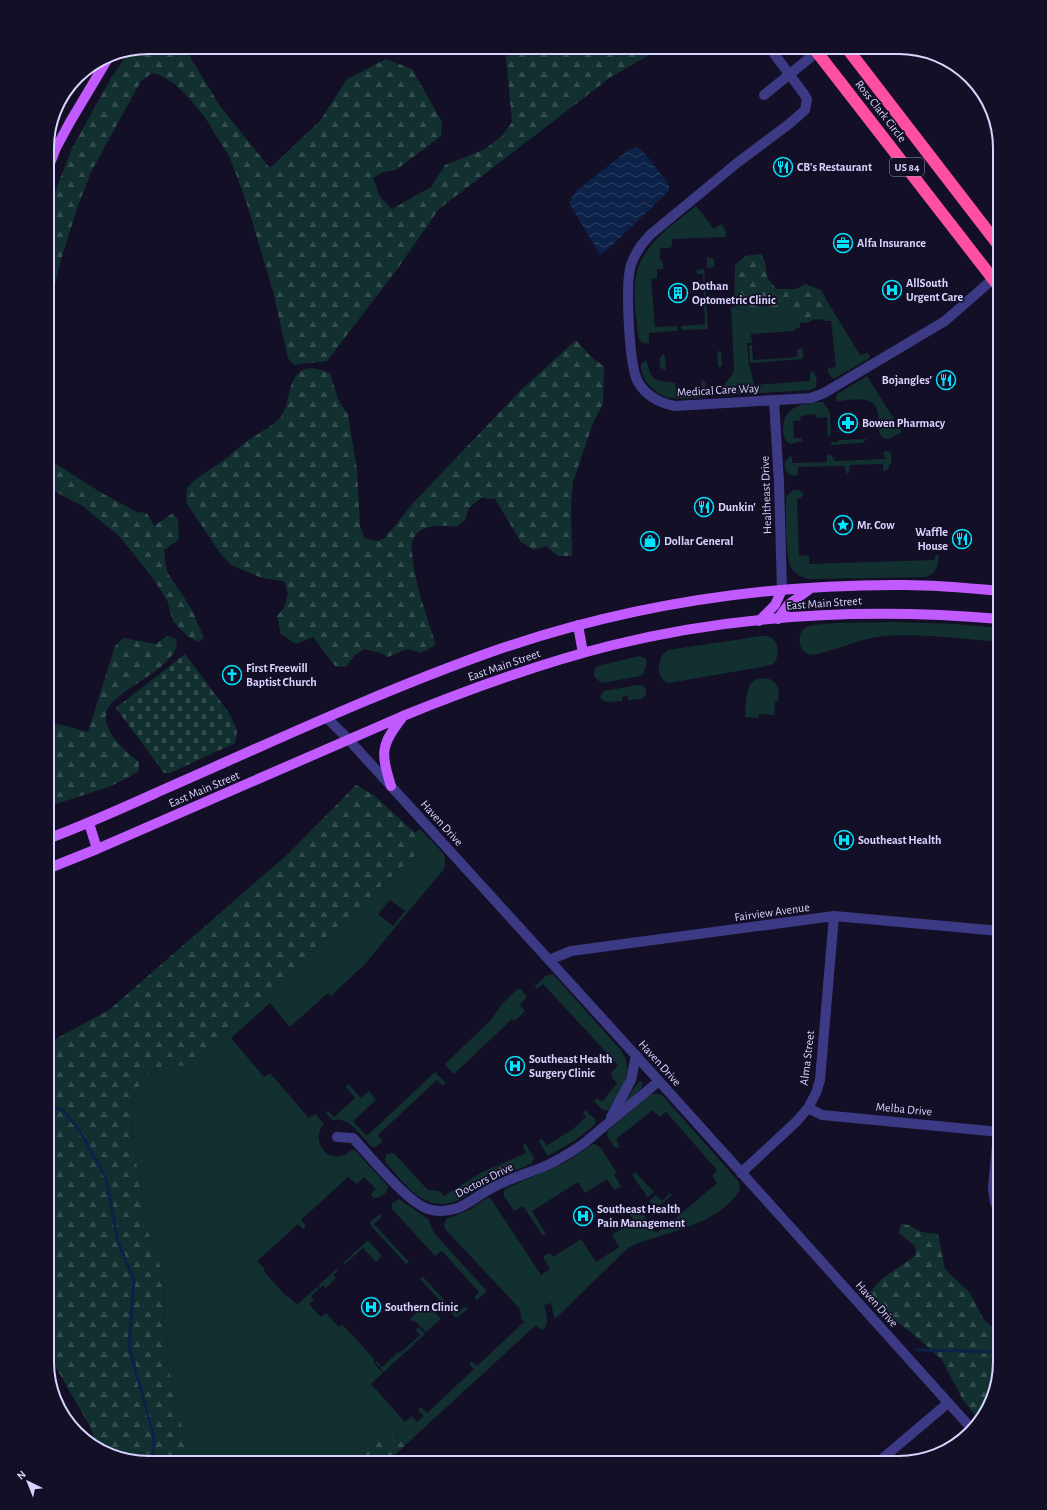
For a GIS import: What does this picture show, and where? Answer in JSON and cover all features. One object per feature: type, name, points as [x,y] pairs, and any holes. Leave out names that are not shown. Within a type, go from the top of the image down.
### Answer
[{"type":"highway","name":"Ross Clark Circle","points":[[823,54],[993,274]]},
{"type":"highway","name":"Ross Clark Circle","points":[[851,54],[993,238]]},
{"type":"main road","points":[[54,153],[70,122],[103,66]]},
{"type":"main road","name":"East Main Street","points":[[54,836],[89,823],[327,718],[452,667],[492,652],[578,625],[656,608],[708,599],[782,590],[846,586],[907,585],[993,591]]},
{"type":"main road","points":[[778,619],[788,605],[811,588]]},
{"type":"main road","points":[[759,621],[774,605],[782,590]]},
{"type":"main road","name":"East Main Street","points":[[54,865],[97,849],[403,716],[501,678],[583,653],[657,636],[702,628],[778,619],[852,613],[964,615],[993,617]]},
{"type":"main road","points":[[578,625],[583,653]]},
{"type":"main road","points":[[391,786],[383,754],[385,743],[392,730],[403,716]]},
{"type":"main road","points":[[89,823],[97,849]]},
{"type":"street","name":"Medical Care Way","points":[[774,54],[790,74],[807,99],[805,110],[650,234],[639,248],[631,265],[627,286],[632,361],[635,376],[649,395],[668,405],[683,406],[811,398],[824,393],[945,321],[993,284]]},
{"type":"street","points":[[764,95],[813,54]]},
{"type":"street","name":"Healtheast Drive","points":[[774,400],[779,484],[782,590]]},
{"type":"street","name":"Haven Drive","points":[[327,718],[349,740],[636,1055],[968,1425]]},
{"type":"street","name":"Fairview Avenue","points":[[549,960],[571,951],[834,916],[993,930]]},
{"type":"street","name":"Alma Street","points":[[741,1173],[797,1121],[808,1108],[816,1093],[820,1080],[834,916]]},
{"type":"street","name":"Doctors Drive","points":[[608,1122],[631,1080],[636,1055]]},
{"type":"street","name":"Doctors Drive","points":[[337,1137],[353,1138],[412,1200],[428,1210],[437,1211],[458,1208],[492,1188],[556,1160],[583,1144],[659,1081]]},
{"type":"street","name":"Melba Drive","points":[[808,1108],[822,1115],[993,1131]]},
{"type":"street","points":[[885,1456],[948,1403]]},
{"type":"green space","points":[[142,54],[188,54],[220,106],[270,168],[320,121],[347,79],[386,59],[412,69],[442,122],[441,136],[396,170],[383,172],[373,178],[380,197],[392,209],[431,187],[445,165],[485,149],[502,136],[512,122],[506,54],[651,54],[611,77],[439,209],[398,268],[327,361],[294,365],[288,358],[273,291],[246,201],[230,158],[206,119],[191,100],[176,85],[160,75],[152,73],[141,81],[91,172],[78,206],[54,286],[54,194],[72,148],[111,78],[126,57]]},
{"type":"green space","points":[[696,206],[714,229],[721,224],[725,230],[726,237],[672,239],[672,246],[670,248],[660,248],[660,260],[663,261],[663,269],[657,269],[657,278],[651,279],[655,327],[677,326],[677,331],[649,333],[649,343],[644,343],[638,336],[635,310],[634,297],[637,271],[648,249],[656,239]]},
{"type":"green space","points":[[761,254],[765,262],[767,277],[776,289],[796,289],[805,284],[821,290],[827,301],[821,315],[806,318],[794,309],[753,313],[734,307],[735,265],[745,256]]},
{"type":"green space","points":[[707,258],[714,259],[714,267],[707,268]]},
{"type":"green space","points":[[704,269],[708,329],[682,330],[681,326],[705,324],[703,274],[697,274],[696,270]]},
{"type":"green space","points":[[827,301],[860,355],[868,353],[870,356],[868,359],[835,378],[831,377],[827,370],[829,368],[836,367],[831,321],[824,321],[823,319],[812,320],[810,322],[800,323],[800,328],[794,329],[794,331],[751,334],[752,343],[747,343],[749,367],[754,385],[810,381],[810,373],[812,371],[816,376],[816,387],[810,390],[727,395],[724,392],[724,385],[733,373],[734,369],[731,307],[753,313],[794,309],[820,315]]},
{"type":"green space","points":[[576,340],[592,358],[604,366],[603,404],[593,423],[573,482],[571,505],[572,556],[558,556],[546,546],[533,550],[521,542],[495,499],[481,498],[469,508],[465,520],[457,527],[437,526],[424,529],[419,532],[415,536],[412,544],[413,564],[421,599],[436,645],[421,653],[407,649],[388,657],[380,653],[364,649],[354,656],[346,667],[335,666],[313,637],[296,644],[281,634],[277,616],[284,608],[288,593],[284,581],[262,578],[231,565],[220,553],[186,502],[187,488],[191,483],[278,420],[285,409],[290,388],[296,376],[304,369],[316,369],[330,373],[338,399],[348,415],[357,469],[360,527],[365,539],[378,541],[385,538],[414,502],[522,389]]},
{"type":"green space","points":[[749,345],[752,345],[753,360],[797,357],[797,349],[801,349],[802,346],[803,359],[750,363]]},
{"type":"green space","points":[[717,352],[721,352],[722,366],[720,367],[718,366]]},
{"type":"green space","points":[[664,354],[666,371],[660,367],[660,357]]},
{"type":"green space","points":[[645,361],[647,362],[653,377],[659,381],[675,383],[676,391],[702,389],[701,381],[704,380],[706,383],[703,395],[697,398],[686,399],[669,398],[664,396],[649,386],[643,376],[641,364]]},
{"type":"green space","points":[[867,376],[902,432],[889,439],[885,439],[880,434],[877,410],[871,402],[858,399],[837,401],[836,399],[837,394]]},
{"type":"green space","points":[[823,402],[830,412],[831,433],[828,437],[827,417],[817,418],[815,414],[801,416],[800,421],[793,421],[794,438],[801,438],[803,441],[790,444],[788,443],[785,439],[783,431],[786,416],[790,411],[808,403]]},
{"type":"green space","points":[[867,439],[862,443],[830,445],[833,441],[836,443],[839,440]]},
{"type":"green space","points":[[887,451],[891,453],[891,464],[885,471],[883,470],[883,464],[850,465],[849,472],[847,474],[845,466],[798,467],[798,475],[793,476],[787,472],[785,467],[787,459],[790,456],[792,457],[792,463],[827,462],[827,456],[829,454],[835,461],[885,459],[883,452]]},
{"type":"green space","points":[[54,462],[100,492],[137,512],[147,513],[154,526],[173,513],[178,520],[179,539],[164,550],[167,572],[191,608],[204,638],[198,642],[187,636],[173,621],[167,600],[152,577],[119,536],[84,507],[54,491]]},
{"type":"green space","points":[[793,490],[799,490],[803,494],[803,496],[797,500],[799,556],[809,555],[809,564],[935,560],[935,555],[939,555],[935,571],[926,577],[809,579],[801,576],[794,572],[791,567],[787,544],[786,497]]},
{"type":"green space","points":[[896,622],[955,624],[993,627],[993,641],[898,635],[865,639],[829,651],[810,655],[801,648],[800,637],[805,628],[821,624]]},
{"type":"green space","points":[[167,636],[177,639],[176,648],[169,659],[153,673],[120,695],[107,710],[106,718],[110,732],[121,746],[139,762],[138,772],[111,786],[54,805],[54,723],[88,732],[115,646],[123,638],[156,644]]},
{"type":"green space","points":[[762,636],[771,637],[775,641],[778,652],[776,660],[772,665],[669,683],[664,681],[659,673],[661,657],[668,650]]},
{"type":"green space","points":[[185,654],[229,713],[237,731],[235,743],[170,773],[164,773],[116,708]]},
{"type":"green space","points":[[639,656],[645,658],[647,661],[644,673],[641,676],[602,683],[594,676],[594,670],[598,666]]},
{"type":"green space","points":[[767,678],[775,682],[779,690],[778,701],[775,701],[774,715],[759,714],[758,718],[745,717],[749,686],[755,680]]},
{"type":"green space","points":[[638,685],[643,686],[646,690],[646,695],[641,699],[628,700],[627,696],[622,697],[622,701],[606,702],[600,698],[604,691]]},
{"type":"green space","points":[[356,785],[375,796],[415,833],[415,855],[187,1066],[167,1065],[145,1074],[134,1097],[131,1129],[147,1229],[165,1280],[164,1312],[168,1366],[190,1456],[142,1456],[118,1451],[94,1439],[91,1428],[54,1364],[54,1040],[109,1010],[289,853]]},
{"type":"green space","points":[[420,829],[443,853],[445,858],[444,868],[365,964],[331,996],[328,993],[290,1027],[270,1003],[231,1038],[264,1077],[270,1073],[309,1118],[315,1114],[324,1124],[319,1135],[319,1141],[324,1151],[329,1155],[341,1156],[355,1150],[388,1186],[383,1195],[374,1198],[371,1194],[376,1189],[364,1177],[357,1184],[348,1177],[301,1220],[306,1226],[305,1228],[303,1229],[298,1224],[257,1261],[264,1268],[265,1273],[286,1296],[297,1305],[317,1287],[319,1289],[311,1296],[314,1300],[309,1304],[321,1317],[326,1313],[339,1327],[342,1324],[375,1360],[373,1362],[383,1373],[371,1384],[405,1422],[412,1416],[417,1422],[424,1416],[419,1411],[419,1408],[422,1408],[427,1413],[474,1369],[470,1365],[470,1362],[473,1362],[477,1366],[524,1322],[521,1319],[520,1309],[445,1229],[444,1225],[446,1219],[469,1210],[487,1198],[491,1199],[541,1275],[550,1269],[544,1259],[544,1256],[550,1253],[553,1257],[581,1239],[596,1262],[619,1247],[612,1235],[634,1221],[627,1210],[633,1205],[640,1216],[643,1214],[656,1233],[679,1216],[676,1208],[682,1213],[717,1183],[712,1176],[717,1170],[666,1112],[659,1117],[653,1110],[616,1139],[620,1147],[615,1148],[607,1136],[608,1131],[649,1095],[655,1094],[663,1096],[739,1182],[740,1190],[733,1200],[724,1208],[703,1221],[628,1248],[557,1317],[554,1317],[551,1303],[544,1305],[547,1316],[546,1326],[541,1330],[536,1325],[413,1438],[402,1432],[343,1456],[190,1456],[168,1366],[164,1312],[165,1280],[147,1229],[131,1129],[134,1097],[145,1074],[167,1065],[187,1066],[415,855],[415,833]],"holes":[[[390,900],[405,911],[393,926],[378,914]]]},
{"type":"green space","points":[[553,974],[620,1049],[625,1057],[627,1073],[625,1080],[622,1088],[608,1110],[602,1109],[594,1101],[597,1098],[602,1102],[617,1083],[612,1077],[611,1073],[618,1065],[543,984],[537,989],[529,980],[535,986],[545,977],[544,976]]},
{"type":"green space","points":[[517,989],[521,989],[527,997],[520,1005],[525,1011],[515,1021],[512,1019],[454,1074],[446,1066],[446,1063],[490,1021],[502,1004]]},
{"type":"green space","points":[[435,1072],[445,1082],[444,1085],[437,1080],[378,1135],[383,1142],[375,1147],[371,1146],[359,1132],[349,1124],[344,1121],[332,1120],[326,1113],[328,1111],[334,1117],[355,1098],[346,1087],[348,1084],[361,1098],[369,1091],[376,1100],[353,1121],[366,1135],[368,1135]]},
{"type":"green space","points":[[639,1081],[642,1082],[642,1087],[624,1105],[623,1104]]},
{"type":"green space","points":[[585,1110],[595,1119],[595,1124],[573,1141],[547,1155],[539,1141],[540,1139],[543,1140],[546,1146],[573,1129],[586,1117],[583,1113]]},
{"type":"green space","points":[[526,1144],[534,1158],[532,1163],[482,1185],[463,1198],[445,1204],[425,1200],[416,1194],[400,1179],[386,1163],[385,1159],[387,1154],[394,1153],[425,1187],[429,1190],[439,1191],[444,1196],[482,1172],[526,1153],[523,1146]]},
{"type":"green space","points":[[593,1144],[600,1147],[617,1173],[614,1175],[621,1186],[614,1190],[607,1179],[585,1193],[578,1182],[532,1211],[546,1234],[543,1236],[523,1206],[514,1211],[504,1196],[504,1191],[507,1188],[566,1162]]},
{"type":"green space","points":[[635,1172],[654,1192],[647,1198],[632,1175]]},
{"type":"green space","points":[[670,1193],[672,1195],[661,1204],[655,1205],[649,1201],[656,1195],[662,1201]]},
{"type":"green space","points":[[399,1199],[428,1219],[434,1233],[486,1290],[486,1292],[477,1300],[475,1297],[479,1292],[442,1251],[435,1256],[392,1209],[392,1203]]},
{"type":"green space","points":[[381,1215],[381,1217],[374,1224],[409,1262],[406,1264],[371,1226],[370,1222]]},
{"type":"green space","points":[[901,1224],[909,1225],[921,1232],[938,1234],[945,1269],[970,1293],[984,1320],[993,1327],[993,1362],[990,1386],[986,1398],[976,1416],[963,1400],[942,1360],[911,1332],[891,1318],[868,1294],[882,1279],[916,1255],[915,1246],[899,1233]]},
{"type":"green space","points":[[368,1240],[382,1256],[376,1262],[363,1248],[344,1265],[343,1263]]},
{"type":"green space","points":[[336,1269],[338,1271],[333,1275],[336,1278],[326,1288],[323,1285],[320,1288],[318,1286]]},
{"type":"green space","points":[[423,1277],[457,1314],[464,1307],[467,1308],[467,1310],[456,1318],[420,1279]]},
{"type":"green space","points":[[426,1303],[441,1319],[426,1332],[415,1321],[413,1322],[410,1319]]},
{"type":"green space","points":[[418,1327],[425,1334],[384,1372],[375,1362],[377,1361],[382,1367],[398,1352],[400,1353],[420,1335],[416,1330]]},
{"type":"green space","points":[[402,1432],[413,1438],[394,1456],[343,1456]]},
{"type":"water","points":[[638,147],[647,156],[669,185],[669,191],[600,255],[569,203],[577,190],[630,149]]},
{"type":"waterway","points":[[54,1108],[61,1109],[78,1128],[106,1178],[118,1242],[134,1280],[129,1346],[154,1437],[153,1456]]},
{"type":"waterway","points":[[917,1350],[993,1352]]},
{"type":"place","name":"CB's Restaurant","points":[[783,167]]},
{"type":"place","name":"Alfa Insurance","points":[[843,243]]},
{"type":"place","name":"AllSouth Urgent Care","points":[[892,290]]},
{"type":"place","name":"Dothan Optometric Clinic","points":[[678,293]]},
{"type":"place","name":"Bojangles'","points":[[946,380]]},
{"type":"place","name":"Bowen Pharmacy","points":[[848,423]]},
{"type":"place","name":"Dunkin'","points":[[704,507]]},
{"type":"place","name":"Mr. Cow","points":[[843,525]]},
{"type":"place","name":"Waffle House","points":[[962,539]]},
{"type":"place","name":"Dollar General","points":[[650,541]]},
{"type":"place","name":"First Freewill Baptist Church","points":[[232,675]]},
{"type":"place","name":"Southeast Health","points":[[844,840]]},
{"type":"place","name":"Southeast Health Surgery Clinic","points":[[515,1066]]},
{"type":"place","name":"Southeast Health Pain Management","points":[[583,1216]]},
{"type":"place","name":"Southern Clinic","points":[[371,1307]]}]
